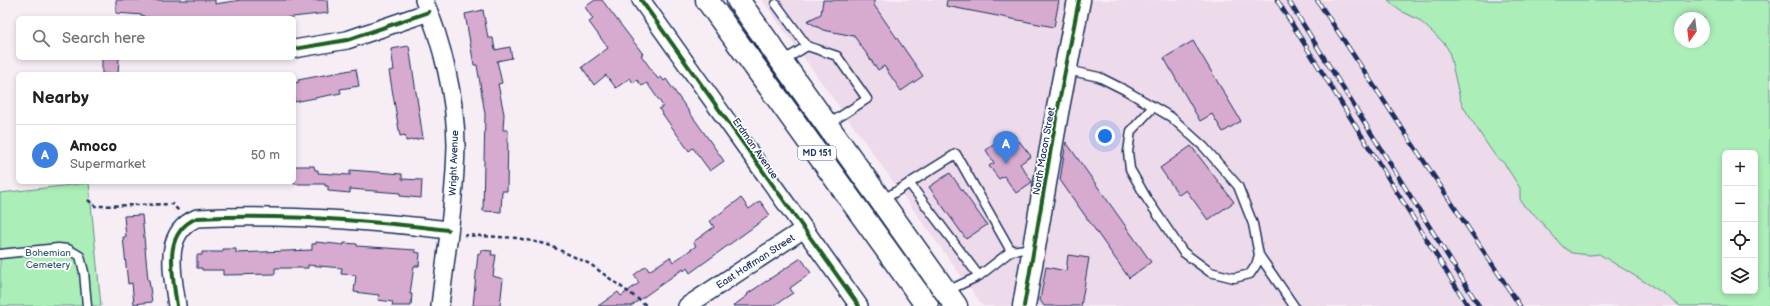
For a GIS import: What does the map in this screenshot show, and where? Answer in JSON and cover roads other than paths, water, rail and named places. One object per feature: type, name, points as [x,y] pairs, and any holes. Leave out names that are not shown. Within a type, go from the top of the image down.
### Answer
[{"type":"main road","name":"MD 151","points":[[707,0],[927,306]]},
{"type":"main road","name":"MD 151","points":[[738,0],[951,299]]},
{"type":"main road","name":"North Macon Street","points":[[1024,306],[1079,0]]},
{"type":"street","name":"Erdman Avenue","points":[[640,0],[859,306]]},
{"type":"street","points":[[296,49],[346,40],[427,6]]},
{"type":"street","name":"Wright Avenue","points":[[427,6],[442,52],[456,144],[440,306]]},
{"type":"street","points":[[177,306],[172,251],[174,241],[179,232],[187,223],[197,218],[266,216],[409,226],[448,232]]},
{"type":"street","name":"East Hoffman Street","points":[[687,306],[804,229]]},
{"type":"lane","points":[[776,4],[807,46],[837,56],[867,99],[827,125]]},
{"type":"lane","points":[[782,62],[807,46]]},
{"type":"lane","points":[[1066,70],[1099,77],[1171,117],[1204,147],[1238,186],[1253,224],[1259,255],[1294,306]]},
{"type":"lane","points":[[1153,107],[1131,131],[1128,152],[1130,169],[1147,199],[1183,252],[1210,272],[1234,278],[1250,274],[1256,265],[1259,255]]},
{"type":"lane","points":[[880,201],[956,154],[1011,251]]},
{"type":"lane","points":[[908,183],[979,276]]},
{"type":"lane","points":[[0,254],[58,248],[68,249],[80,256],[84,272],[87,306]]},
{"type":"lane","points":[[951,299],[1011,251],[1034,248]]},
{"type":"railway","points":[[1277,0],[1468,306]]},
{"type":"railway","points":[[1288,0],[1479,306]]},
{"type":"railway","points":[[1317,0],[1520,306]]},
{"type":"place","name":"Amoco","points":[[1006,164]]},
{"type":"park label","name":"Bohemian Cemetery","points":[[48,258]]}]
